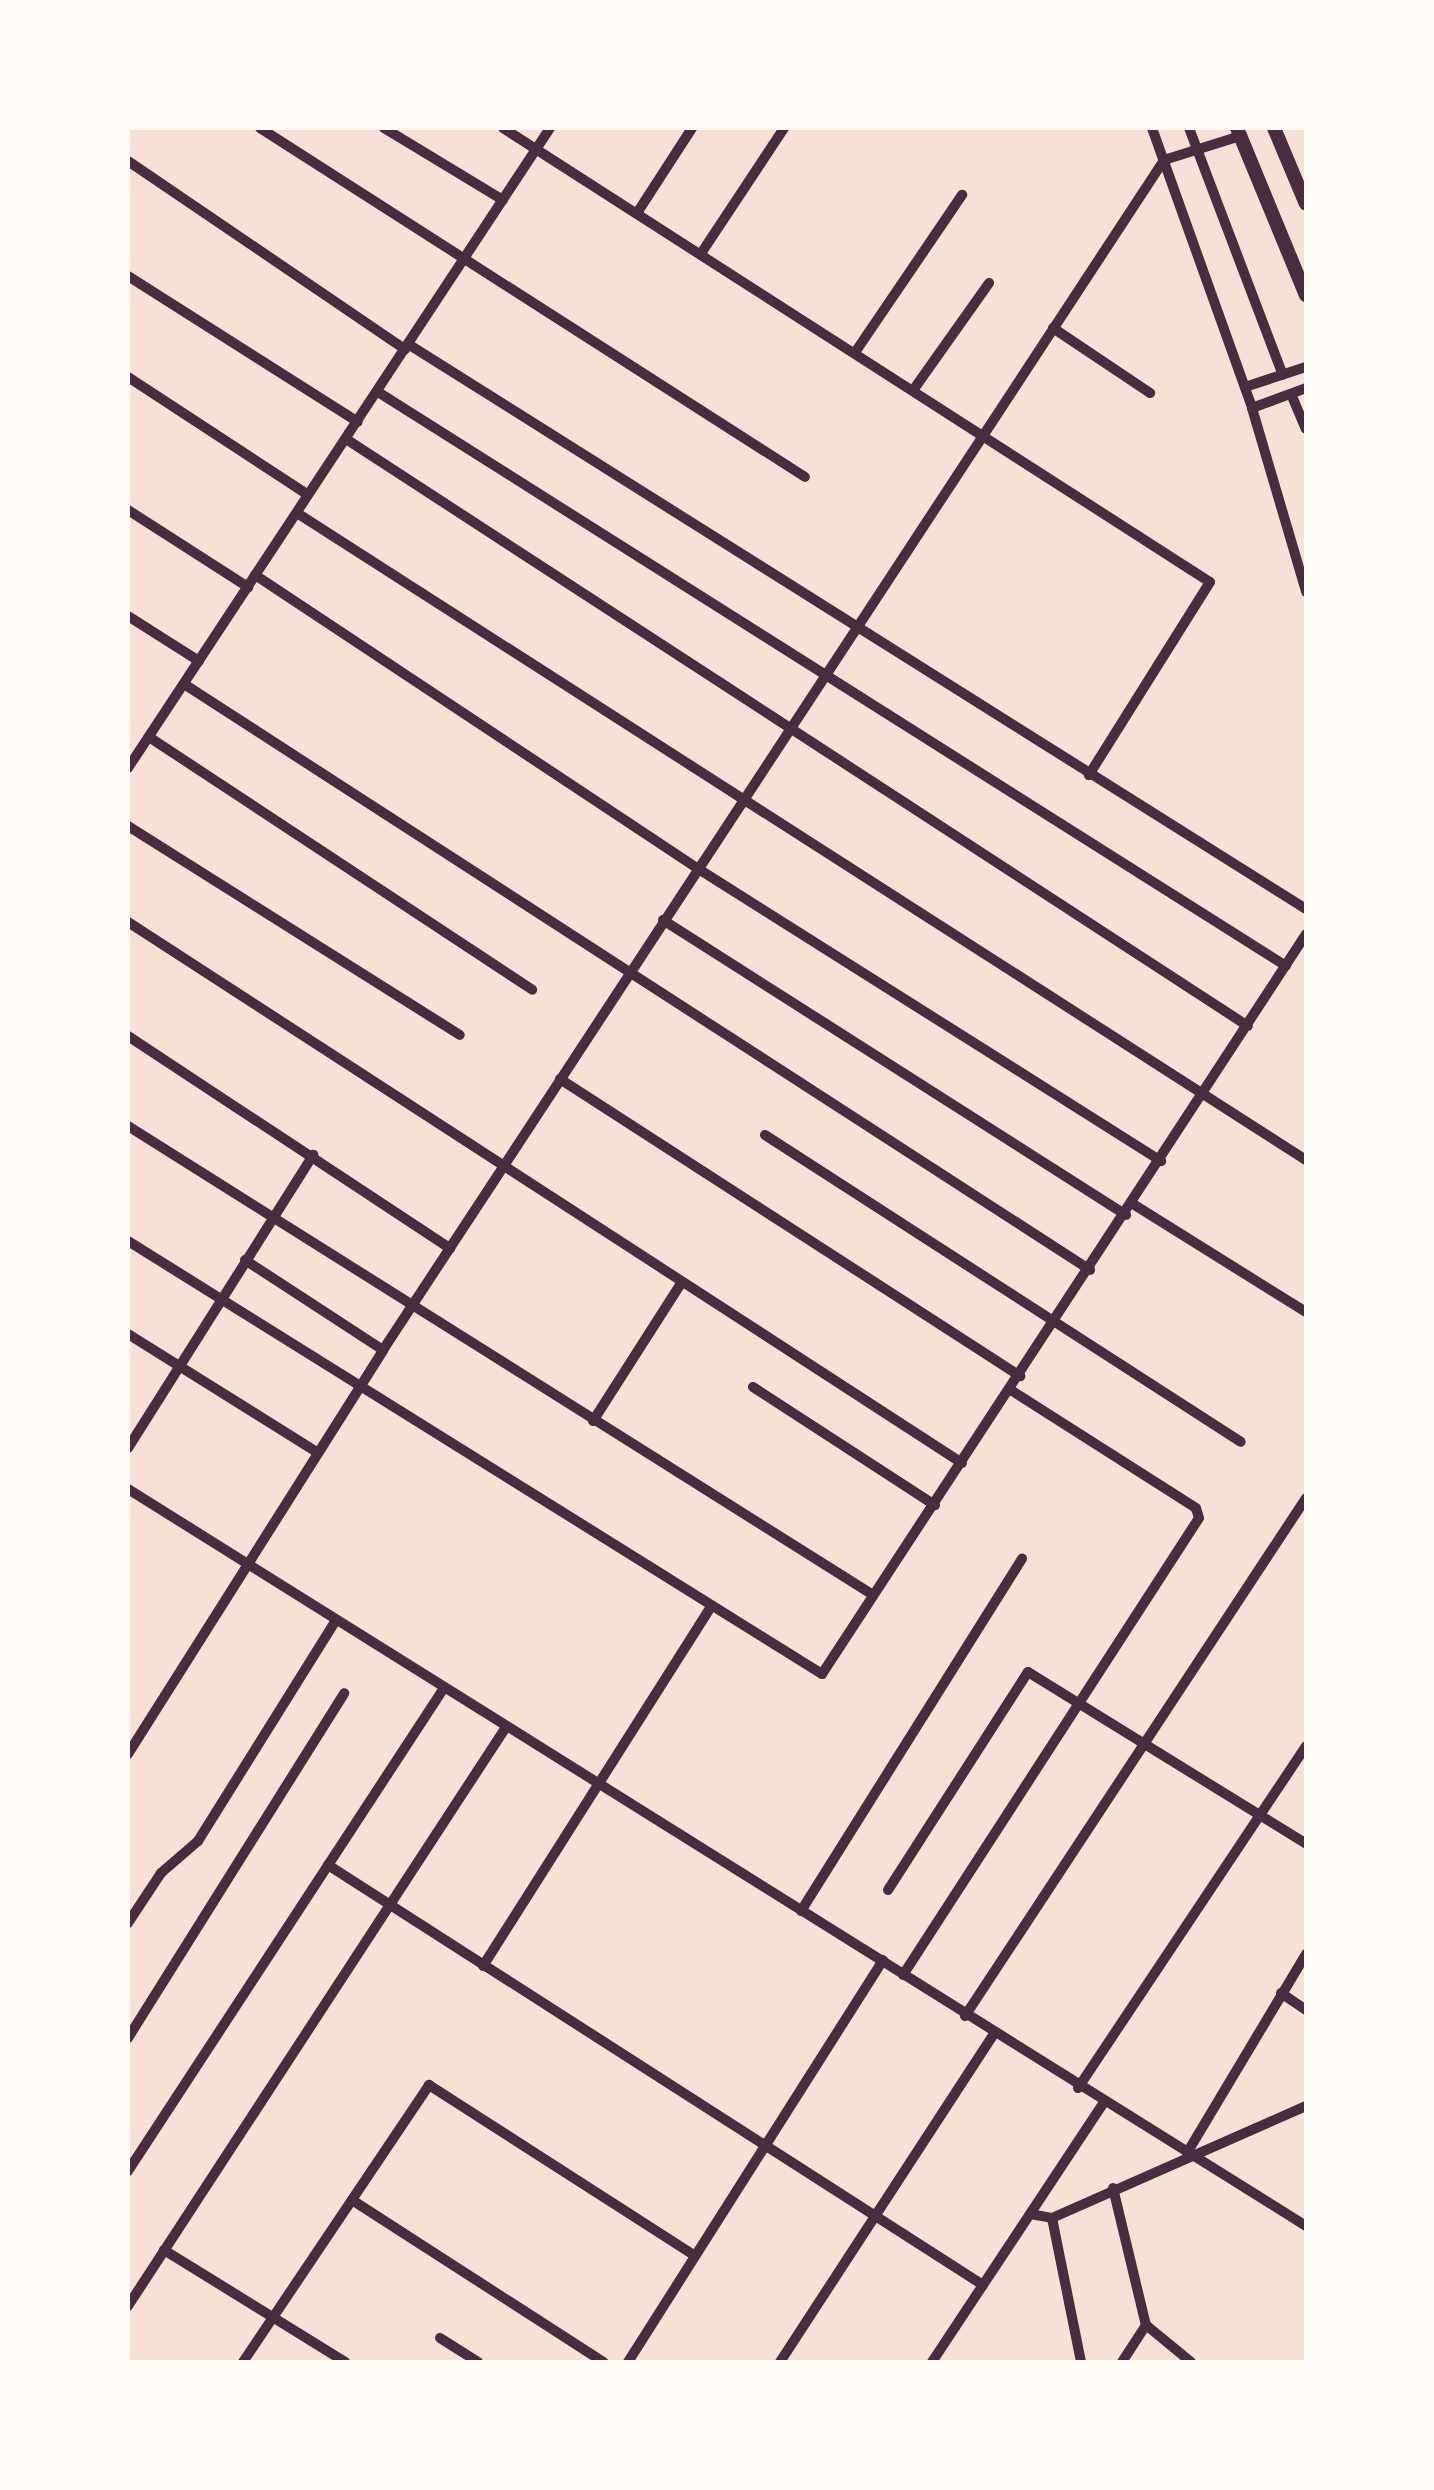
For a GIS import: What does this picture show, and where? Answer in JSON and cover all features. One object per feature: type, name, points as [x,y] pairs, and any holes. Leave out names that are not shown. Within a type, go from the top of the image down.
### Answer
[{"type":"main road","points":[[1274,128],[1306,204]]},
{"type":"main road","points":[[1239,132],[1306,295]]},
{"type":"main road","points":[[1285,157],[1306,179]]},
{"type":"street","points":[[260,128],[805,477]]},
{"type":"street","points":[[384,128],[503,200]]},
{"type":"street","points":[[504,128],[639,210],[1210,582],[1090,775]]},
{"type":"street","points":[[128,768],[550,128]]},
{"type":"street","points":[[639,210],[692,128]]},
{"type":"street","points":[[702,252],[784,128]]},
{"type":"street","points":[[1152,128],[1252,408],[1306,592]]},
{"type":"street","points":[[1190,128],[1283,375]]},
{"type":"street","points":[[128,1754],[244,1563],[1164,160],[1239,132]]},
{"type":"street","points":[[128,161],[407,347],[1306,909]]},
{"type":"street","points":[[856,351],[962,194]]},
{"type":"street","points":[[128,276],[358,422]]},
{"type":"street","points":[[914,389],[989,284]]},
{"type":"street","points":[[1054,328],[1150,393]]},
{"type":"street","points":[[1245,387],[1306,368]]},
{"type":"street","points":[[128,376],[308,494]]},
{"type":"street","points":[[1252,408],[1306,388]]},
{"type":"street","points":[[378,392],[1286,966]]},
{"type":"street","points":[[1292,394],[1306,429]]},
{"type":"street","points":[[346,439],[1248,1026]]},
{"type":"street","points":[[128,510],[248,587]]},
{"type":"street","points":[[297,513],[1306,1160]]},
{"type":"street","points":[[256,576],[697,868],[1161,1162]]},
{"type":"street","points":[[128,616],[200,661]]},
{"type":"street","points":[[184,684],[1090,1270]]},
{"type":"street","points":[[149,737],[532,990]]},
{"type":"street","points":[[128,826],[460,1035]]},
{"type":"street","points":[[663,920],[1130,1209],[1306,1312]]},
{"type":"street","points":[[128,922],[962,1464]]},
{"type":"street","points":[[128,1241],[710,1608],[822,1674],[1161,1162],[1306,934]]},
{"type":"street","points":[[128,1036],[450,1248]]},
{"type":"street","points":[[560,1079],[1020,1376]]},
{"type":"street","points":[[128,1126],[872,1595]]},
{"type":"street","points":[[765,1135],[1242,1442]]},
{"type":"street","points":[[128,1448],[312,1155]]},
{"type":"street","points":[[245,1260],[383,1350]]},
{"type":"street","points":[[593,1420],[682,1282]]},
{"type":"street","points":[[128,1334],[317,1452]]},
{"type":"street","points":[[754,1387],[935,1505]]},
{"type":"street","points":[[903,1975],[1200,1513],[1011,1390]]},
{"type":"street","points":[[128,1489],[883,1960],[1103,2104],[1306,2226]]},
{"type":"street","points":[[965,2016],[1306,1498]]},
{"type":"street","points":[[801,1912],[1022,1559]]},
{"type":"street","points":[[483,1966],[710,1608]]},
{"type":"street","points":[[128,1923],[161,1872],[198,1840],[336,1620]]},
{"type":"street","points":[[888,1890],[1026,1672],[1081,1702],[1306,1844]]},
{"type":"street","points":[[128,2172],[444,1688]]},
{"type":"street","points":[[128,2038],[344,1693]]},
{"type":"street","points":[[128,2306],[506,1727]]},
{"type":"street","points":[[1078,2088],[1306,1746]]},
{"type":"street","points":[[328,1866],[984,2285]]},
{"type":"street","points":[[1186,2154],[1306,1954]]},
{"type":"street","points":[[628,2362],[692,2254],[883,1960]]},
{"type":"street","points":[[1281,1992],[1306,2010]]},
{"type":"street","points":[[780,2362],[993,2035]]},
{"type":"street","points":[[243,2362],[429,2086],[692,2254]]},
{"type":"street","points":[[932,2362],[1103,2104]]},
{"type":"street","points":[[1030,2214],[1052,2218],[1186,2154],[1306,2106]]},
{"type":"street","points":[[1113,2188],[1146,2325],[1191,2362]]},
{"type":"street","points":[[352,2200],[603,2362]]},
{"type":"street","points":[[1052,2218],[1081,2362]]},
{"type":"street","points":[[164,2250],[345,2362]]},
{"type":"street","points":[[1122,2362],[1146,2325]]},
{"type":"street","points":[[440,2338],[478,2362]]}]
